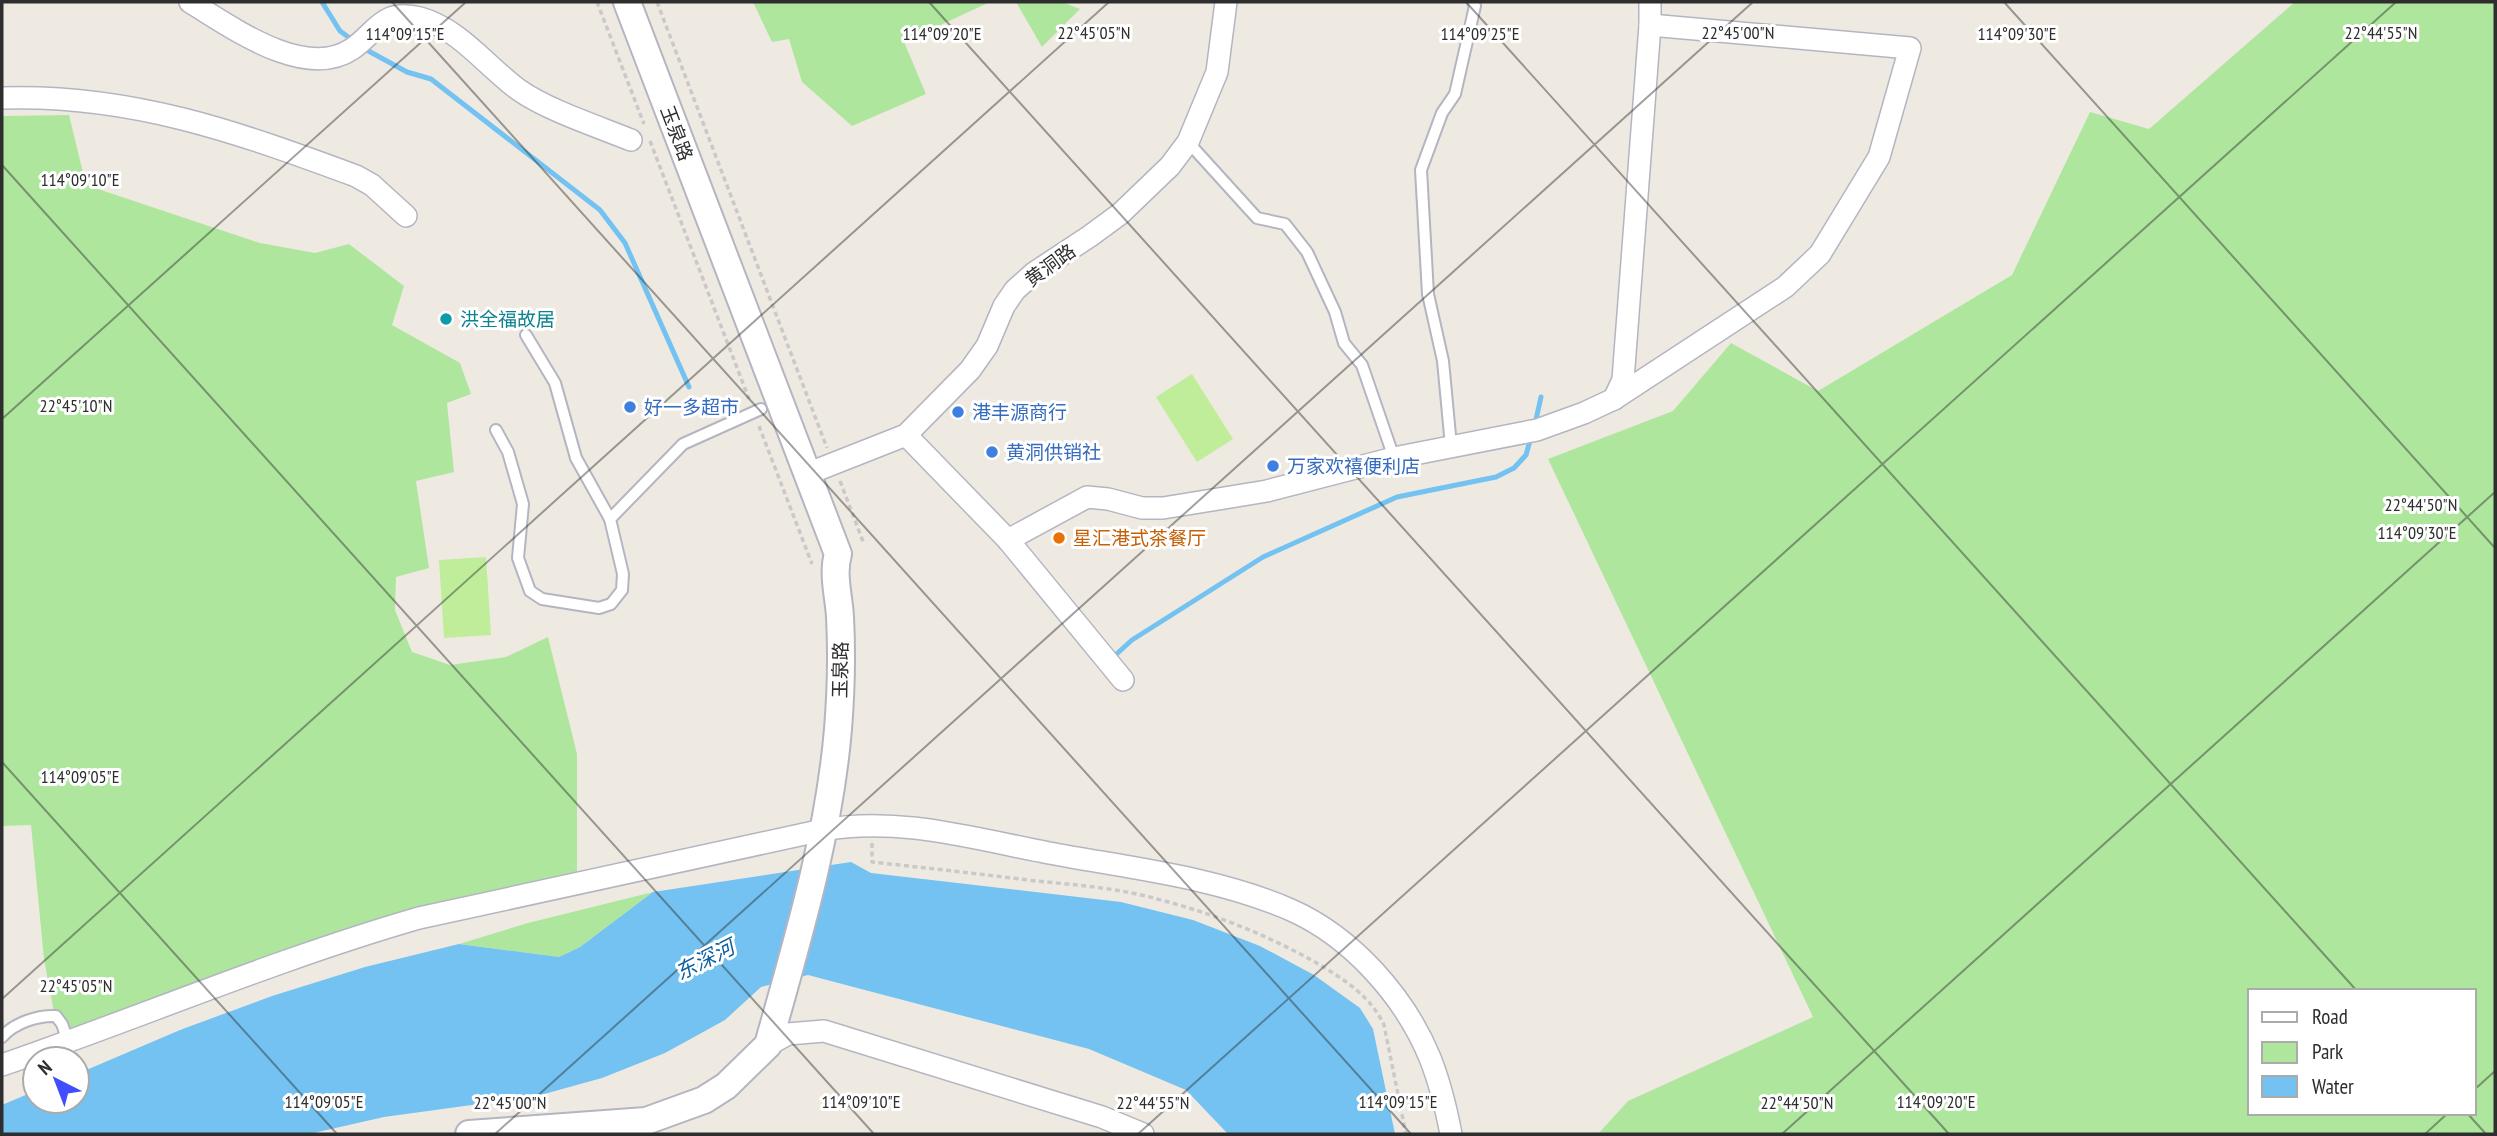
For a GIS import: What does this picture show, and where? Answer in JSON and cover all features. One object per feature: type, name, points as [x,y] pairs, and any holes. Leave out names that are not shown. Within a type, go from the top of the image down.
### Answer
[{"type":"street","points":[[190,2],[257,44],[318,58],[351,50],[386,19],[402,16],[419,18],[437,24],[454,36],[521,92],[631,140]]},
{"type":"street","name":"玉泉路","points":[[627,2],[838,554],[835,564],[840,618],[841,677],[832,782],[823,830],[768,1045]]},
{"type":"street","points":[[1614,398],[1623,380],[1650,2]]},
{"type":"street","name":"黄洞路","points":[[807,474],[906,435],[970,370],[987,346],[1004,306],[1015,290],[1034,273],[1090,236],[1146,192],[1170,166],[1188,142],[1217,72],[1223,5]]},
{"type":"street","points":[[1008,540],[1087,497],[1108,499],[1142,508],[1163,508],[1267,491],[1394,458],[1537,430],[1584,413],[1614,398],[1785,287],[1820,254],[1879,157],[1910,48],[1650,25]]},
{"type":"street","points":[[2,97],[44,97],[124,105],[203,123],[356,176],[372,185],[407,216]]},
{"type":"street","points":[[906,435],[1008,540],[1123,680]]},
{"type":"street","points":[[5,1061],[68,1041],[294,958],[419,918],[823,830],[871,825],[968,837],[1186,879],[1291,910],[1329,933],[1349,949],[1369,968],[1404,1010],[1419,1034],[1434,1068],[1451,1134]]},
{"type":"street","points":[[469,1134],[634,1129],[704,1100],[726,1086],[768,1045],[788,1034],[824,1031],[1089,1113],[1143,1134]]},
{"type":"lane","points":[[1451,446],[1443,361],[1428,294],[1421,170],[1442,113],[1455,94],[1474,2]]},
{"type":"lane","points":[[1188,142],[1257,218],[1285,224],[1307,252],[1335,312],[1344,343],[1362,365],[1394,458]]},
{"type":"lane","points":[[496,430],[508,452],[523,504],[518,558],[530,591],[542,599],[565,603],[599,608],[611,604],[622,590],[623,574],[610,519],[576,458],[555,383],[526,335]]},
{"type":"lane","points":[[610,519],[683,444],[756,412]]},
{"type":"lane","points":[[2,1037],[9,1028],[44,1015],[56,1016],[68,1041]]},
{"type":"path","points":[[597,2],[812,564]]},
{"type":"path","points":[[657,2],[830,454]]},
{"type":"path","points":[[839,480],[864,544]]},
{"type":"path","points":[[872,839],[872,862],[1123,891],[1196,910],[1265,936],[1295,951],[1346,982],[1377,1011],[1384,1026],[1406,1134]]},
{"type":"green space","points":[[753,2],[990,2],[904,42],[926,94],[852,126],[802,82],[789,39],[772,42]]},
{"type":"green space","points":[[1016,2],[1062,2],[1080,9],[1042,47]]},
{"type":"green space","points":[[2295,2],[2495,2],[2495,1134],[1598,1134],[1628,1101],[1813,1017],[1548,459],[1673,411],[1731,343],[1818,391],[2012,275],[2090,112],[2149,129]]},
{"type":"green space","points":[[69,115],[86,185],[260,243],[315,253],[349,244],[404,286],[392,325],[460,363],[471,394],[447,403],[454,472],[416,481],[429,568],[396,577],[395,610],[412,652],[450,665],[506,657],[548,637],[577,754],[577,872],[302,950],[59,1039],[44,959],[31,825],[2,826],[2,116]]},
{"type":"green space","points":[[1192,374],[1233,439],[1197,462],[1156,397]]},
{"type":"green space","points":[[486,557],[491,635],[444,638],[439,560]]},
{"type":"green space","points":[[653,892],[580,947],[559,957],[459,944],[528,923]]},
{"type":"water","name":"东深河","points":[[851,862],[871,873],[1121,902],[1193,920],[1260,946],[1314,975],[1360,1008],[1373,1029],[1395,1134],[1228,1134],[1186,1090],[1089,1049],[808,975],[761,987],[725,1020],[665,1053],[602,1078],[537,1096],[384,1117],[309,1134],[2,1134],[2,1105],[21,1097],[21,1115],[91,1115],[91,1068],[180,1030],[272,996],[365,967],[459,944],[559,957],[580,947],[653,892]]},
{"type":"waterway","points":[[322,2],[340,31],[355,42]]},
{"type":"waterway","points":[[363,48],[407,72],[431,79],[600,210],[625,243],[689,387]]},
{"type":"waterway","points":[[1535,424],[1541,397]]},
{"type":"waterway","points":[[1111,659],[1132,640],[1263,557],[1397,497],[1496,477],[1514,468],[1526,455],[1531,437]]},
{"type":"place","name":"洪全福故居","points":[[446,319]]},
{"type":"place","name":"好一多超市","points":[[630,407]]},
{"type":"place","name":"港丰源商行","points":[[958,412]]},
{"type":"place","name":"黄洞供销社","points":[[992,452]]},
{"type":"place","name":"万家欢禧便利店","points":[[1273,466]]},
{"type":"place","name":"星汇港式茶餐厅","points":[[1059,538]]}]
